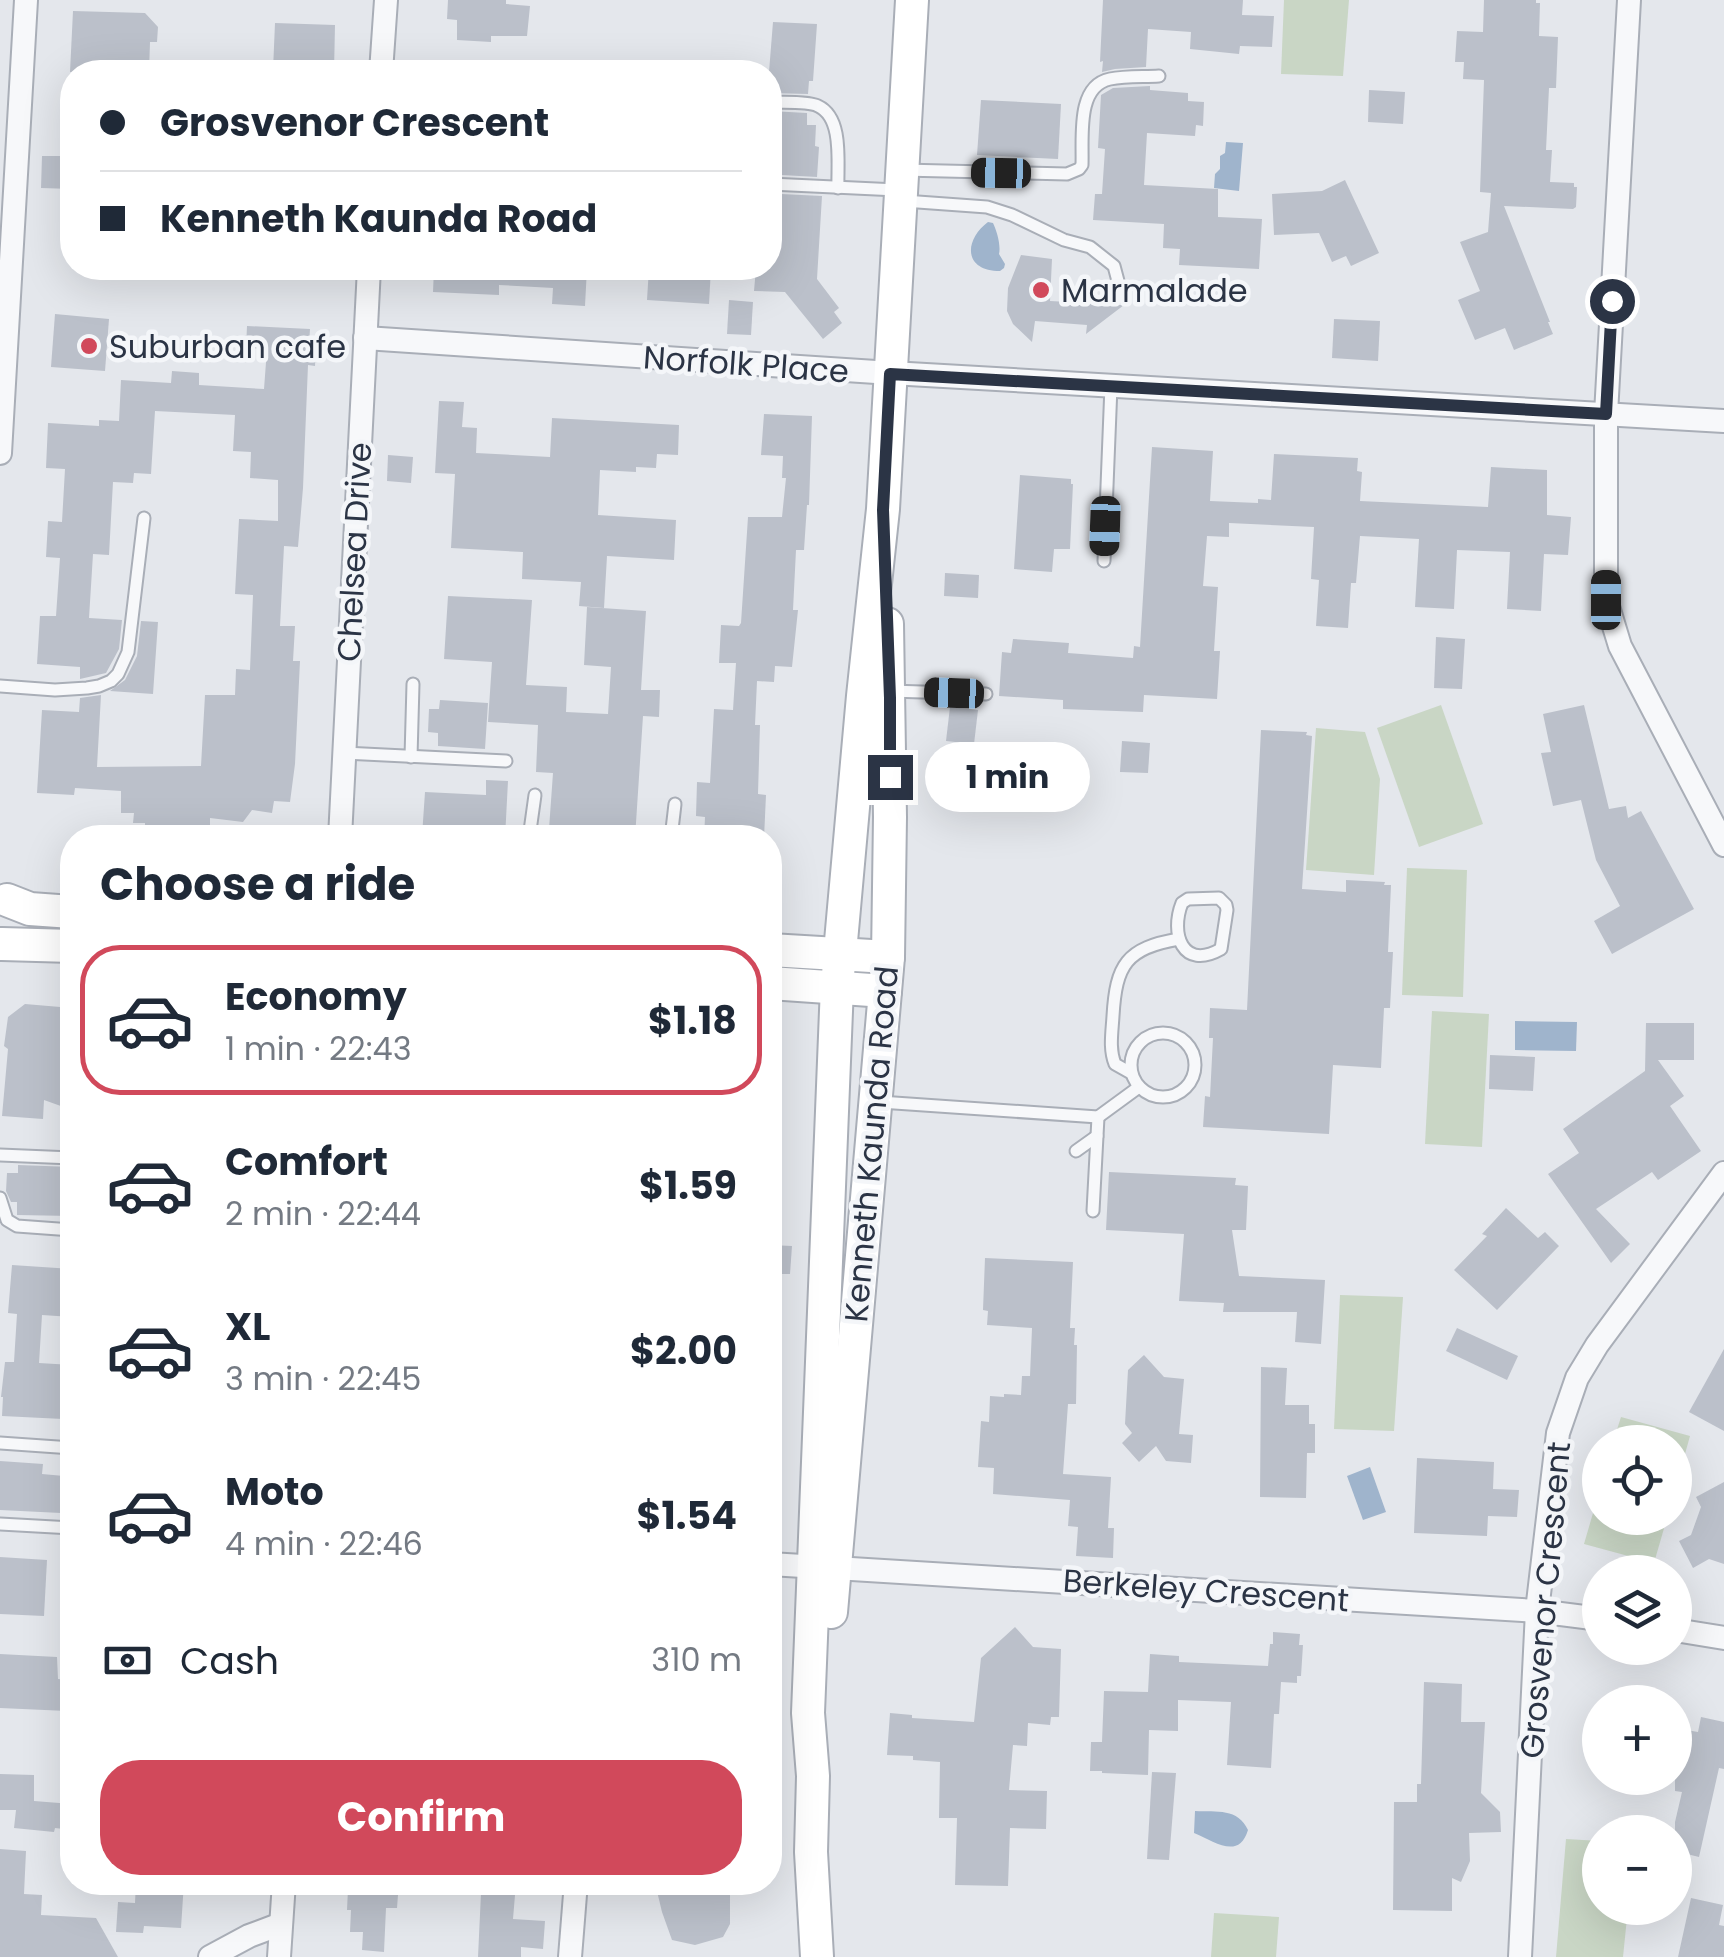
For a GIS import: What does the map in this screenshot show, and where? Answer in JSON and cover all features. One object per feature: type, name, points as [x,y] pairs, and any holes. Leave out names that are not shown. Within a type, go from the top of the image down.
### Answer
[{"type":"main road","name":"Kenneth Kaunda Road","points":[[824,1567],[837,986],[883,510],[912,0]]},
{"type":"main road","name":"Kenneth Kaunda Road","points":[[817,1957],[808,1713],[876,1102],[888,957],[890,690],[883,510]]},
{"type":"main road","points":[[4,895],[30,909],[60,911]]},
{"type":"main road","points":[[4,895],[11,915],[10,930],[1,946],[60,946]]},
{"type":"main road","points":[[782,951],[888,957]]},
{"type":"main road","points":[[782,984],[885,991]]},
{"type":"street","points":[[0,453],[4,300],[26,0]]},
{"type":"street","points":[[382,60],[386,0]]},
{"type":"street","points":[[1629,0],[1606,414],[1606,600],[1612,625],[1635,676],[1724,845]]},
{"type":"street","name":"Chelsea Drive","points":[[341,825],[368,280]]},
{"type":"street","name":"Norfolk Place","points":[[365,338],[890,374],[1724,420]]},
{"type":"street","name":"Grosvenor Crescent","points":[[1526,1954],[1537,1611],[1558,1434],[1578,1378],[1597,1346],[1724,1172]]},
{"type":"street","name":"Berkeley Crescent","points":[[782,1565],[1582,1617]]},
{"type":"street","points":[[1692,1633],[1724,1638]]},
{"type":"street","points":[[280,1957],[283,1895]]},
{"type":"street","points":[[570,1957],[575,1895]]},
{"type":"street","points":[[210,1957],[281,1924]]},
{"type":"lane","points":[[782,185],[901,187],[1074,172],[1082,165],[1085,106],[1094,86],[1110,79],[1159,76]]},
{"type":"lane","points":[[782,103],[817,105],[827,114],[835,128],[838,188]]},
{"type":"lane","points":[[901,187],[1012,215],[1064,240],[1090,247],[1114,266],[1122,296]]},
{"type":"lane","points":[[1104,561],[1111,386]]},
{"type":"lane","points":[[0,686],[86,688],[100,686],[118,674],[128,652],[144,518]]},
{"type":"lane","points":[[411,757],[414,684]]},
{"type":"lane","points":[[890,690],[986,694]]},
{"type":"lane","points":[[344,754],[506,761]]},
{"type":"lane","points":[[531,825],[535,795]]},
{"type":"lane","points":[[673,825],[675,804]]},
{"type":"lane","points":[[1219,898],[1226,905],[1223,944],[1216,952],[1188,953],[1179,939],[1178,914],[1182,902],[1219,898]]},
{"type":"lane","points":[[1132,1073],[1116,1064],[1111,1053],[1119,972],[1143,949],[1179,939]]},
{"type":"lane","points":[[1168,1033],[1182,1038],[1192,1050],[1196,1066],[1192,1081],[1182,1092],[1167,1098],[1152,1096],[1139,1087],[1132,1073],[1132,1058],[1139,1044],[1152,1035],[1168,1033]]},
{"type":"lane","points":[[876,1102],[1098,1116],[1139,1087]]},
{"type":"lane","points":[[1094,1211],[1098,1116]]},
{"type":"lane","points":[[1076,1150],[1097,1136]]},
{"type":"lane","points":[[0,1155],[60,1158]]},
{"type":"lane","points":[[0,1198],[7,1220],[16,1226],[60,1229]]},
{"type":"lane","points":[[0,1443],[60,1447]]},
{"type":"lane","points":[[0,1524],[60,1527]]},
{"type":"green space","points":[[1284,0],[1349,0],[1343,76],[1281,74]]},
{"type":"green space","points":[[1441,705],[1483,824],[1419,847],[1377,728]]},
{"type":"green space","points":[[1316,728],[1365,732],[1380,779],[1374,875],[1306,870]]},
{"type":"green space","points":[[1407,868],[1467,870],[1463,997],[1402,995]]},
{"type":"green space","points":[[1432,1011],[1489,1014],[1482,1147],[1425,1144]]},
{"type":"green space","points":[[1340,1295],[1403,1297],[1394,1431],[1334,1429]]},
{"type":"green space","points":[[1621,1417],[1650,1425],[1618,1425]]},
{"type":"green space","points":[[1587,1535],[1662,1535],[1656,1555],[1625,1555],[1584,1544]]},
{"type":"green space","points":[[1566,1839],[1582,1840],[1582,1925],[1626,1925],[1623,1957],[1556,1957]]},
{"type":"green space","points":[[1214,1913],[1279,1917],[1276,1957],[1211,1957]]},
{"type":"water","points":[[1226,142],[1243,143],[1239,191],[1214,188]]},
{"type":"water","points":[[988,222],[993,223],[1005,264],[1000,271],[979,266],[971,253],[975,237]]},
{"type":"water","points":[[1515,1021],[1577,1022],[1576,1051],[1515,1050]]},
{"type":"water","points":[[1370,1467],[1386,1512],[1363,1520],[1347,1476]]},
{"type":"water","points":[[1195,1811],[1239,1818],[1248,1830],[1244,1839],[1232,1847],[1194,1833]]},
{"type":"building","points":[[448,0],[506,0],[506,4],[530,6],[527,36],[491,36],[491,42],[457,40],[457,20],[447,19]]},
{"type":"building","points":[[1103,0],[1243,0],[1242,15],[1274,16],[1272,47],[1240,46],[1239,54],[1190,49],[1191,32],[1148,29],[1146,67],[1102,72]]},
{"type":"building","points":[[1484,0],[1536,0],[1540,3],[1539,36],[1558,37],[1556,88],[1549,88],[1546,150],[1552,150],[1550,182],[1574,183],[1577,187],[1573,209],[1504,206],[1553,334],[1514,350],[1505,328],[1475,340],[1458,300],[1480,291],[1460,242],[1488,232],[1491,193],[1480,192],[1484,80],[1463,79],[1464,62],[1455,62],[1457,31],[1483,32]]},
{"type":"building","points":[[73,11],[145,13],[158,27],[157,42],[150,42],[149,60],[71,60]]},
{"type":"building","points":[[773,22],[817,24],[813,81],[809,81],[808,94],[782,93],[782,60],[770,60]]},
{"type":"building","points":[[275,23],[335,25],[334,60],[273,60]]},
{"type":"building","points":[[1150,86],[1150,90],[1188,93],[1188,101],[1204,102],[1203,126],[1196,125],[1195,136],[1147,133],[1144,185],[1218,189],[1218,217],[1262,219],[1259,269],[1179,265],[1180,249],[1163,248],[1164,224],[1093,220],[1095,194],[1102,194],[1105,149],[1098,148],[1101,95],[1113,88]]},
{"type":"building","points":[[1369,90],[1405,92],[1403,124],[1368,122]]},
{"type":"building","points":[[981,100],[1061,104],[1058,159],[977,155]]},
{"type":"building","points":[[782,112],[807,113],[807,125],[816,125],[817,177],[782,175]]},
{"type":"building","points":[[42,156],[60,156],[60,189],[41,188]]},
{"type":"building","points":[[1345,180],[1379,253],[1351,266],[1346,256],[1332,262],[1319,233],[1274,235],[1272,194],[1322,191]]},
{"type":"building","points":[[782,194],[822,196],[817,279],[839,308],[834,312],[842,323],[823,339],[785,292],[754,291],[755,280],[782,280]]},
{"type":"building","points":[[1021,255],[1052,259],[1050,301],[1088,303],[1088,299],[1124,305],[1086,334],[1087,325],[1035,321],[1032,342],[1013,324],[1007,311],[1008,288]]},
{"type":"building","points":[[434,280],[586,280],[585,306],[552,304],[553,288],[499,285],[499,295],[433,292]]},
{"type":"building","points":[[648,280],[710,280],[709,304],[647,300]]},
{"type":"building","points":[[729,300],[753,302],[751,335],[727,334]]},
{"type":"building","points":[[55,314],[109,319],[105,371],[51,367]]},
{"type":"building","points":[[1334,319],[1380,321],[1378,361],[1332,358]]},
{"type":"building","points":[[247,326],[310,329],[309,344],[316,345],[315,366],[308,365],[298,547],[284,546],[280,626],[295,626],[293,661],[300,661],[290,802],[274,801],[272,813],[252,810],[243,822],[210,818],[210,825],[145,825],[133,823],[134,813],[121,813],[121,791],[75,788],[74,795],[37,793],[42,710],[79,712],[80,698],[101,695],[97,767],[201,766],[205,695],[235,695],[236,669],[250,670],[253,595],[235,594],[239,519],[278,521],[278,480],[250,478],[251,452],[233,451],[235,415],[155,411],[151,474],[134,473],[133,483],[113,482],[109,555],[93,554],[89,618],[122,620],[119,649],[106,673],[80,679],[80,667],[37,664],[40,616],[56,616],[60,558],[46,557],[48,521],[62,522],[65,469],[46,468],[48,423],[99,426],[99,420],[119,421],[121,380],[171,383],[172,371],[199,373],[199,385],[264,389],[267,349],[246,348]]},
{"type":"building","points":[[439,401],[464,402],[462,427],[477,428],[476,453],[550,457],[552,418],[679,425],[678,455],[657,454],[656,468],[636,467],[636,472],[600,470],[598,515],[676,520],[674,560],[607,556],[604,608],[579,606],[581,582],[522,579],[523,552],[451,548],[455,474],[435,473]]},
{"type":"building","points":[[764,414],[812,416],[804,550],[796,550],[793,610],[798,610],[792,667],[775,666],[774,682],[757,681],[758,794],[766,795],[765,825],[705,825],[705,817],[696,816],[697,782],[710,783],[714,709],[733,710],[736,663],[719,663],[721,625],[741,623],[748,517],[782,517],[786,478],[782,478],[783,456],[761,455]]},
{"type":"building","points":[[1152,447],[1213,451],[1210,501],[1271,500],[1274,454],[1358,458],[1357,471],[1362,472],[1360,501],[1488,507],[1491,467],[1547,470],[1547,515],[1571,517],[1568,555],[1544,554],[1541,611],[1507,609],[1510,552],[1457,550],[1454,609],[1415,607],[1419,539],[1360,536],[1348,628],[1316,626],[1319,580],[1311,579],[1314,527],[1229,523],[1229,537],[1207,536],[1203,586],[1218,587],[1214,651],[1220,651],[1217,699],[1144,695],[1143,712],[1063,709],[1063,700],[999,696],[1002,652],[1011,653],[1013,639],[1069,643],[1068,653],[1133,658],[1134,646],[1140,647]]},
{"type":"building","points":[[388,455],[413,457],[411,483],[387,481]]},
{"type":"building","points":[[1020,475],[1071,479],[1073,484],[1070,549],[1054,549],[1052,572],[1014,569]]},
{"type":"building","points":[[945,573],[979,575],[978,598],[944,596]]},
{"type":"building","points":[[448,596],[532,600],[526,685],[567,687],[566,712],[608,714],[611,667],[584,665],[587,607],[646,611],[641,690],[660,690],[659,717],[643,716],[636,825],[549,825],[553,773],[536,772],[538,725],[488,722],[492,662],[444,659]]},
{"type":"building","points":[[141,621],[158,622],[153,694],[110,691],[125,680],[137,656]]},
{"type":"building","points":[[1436,637],[1465,639],[1462,689],[1434,688]]},
{"type":"building","points":[[440,700],[488,703],[485,749],[438,746],[438,733],[428,732],[429,709],[439,709]]},
{"type":"building","points":[[1584,705],[1609,809],[1626,806],[1628,818],[1641,811],[1694,909],[1612,954],[1594,921],[1620,906],[1596,860],[1581,800],[1553,806],[1541,753],[1551,752],[1543,714]]},
{"type":"building","points":[[950,707],[978,710],[974,744],[946,741]]},
{"type":"building","points":[[1261,730],[1307,732],[1312,736],[1302,889],[1346,892],[1346,880],[1391,885],[1390,1008],[1384,1008],[1381,1068],[1333,1065],[1329,1134],[1203,1127],[1205,1096],[1210,1097],[1210,1008],[1247,1010]]},
{"type":"building","points":[[1122,741],[1150,743],[1148,773],[1120,772]]},
{"type":"building","points":[[486,780],[508,781],[506,825],[423,825],[425,792],[486,795]]},
{"type":"building","points":[[25,1004],[60,1007],[60,1106],[44,1100],[43,1119],[2,1116],[8,1017]]},
{"type":"building","points":[[1646,1023],[1694,1023],[1694,1060],[1658,1060],[1684,1096],[1670,1106],[1701,1151],[1658,1180],[1652,1172],[1596,1209],[1630,1244],[1611,1263],[1548,1174],[1579,1153],[1563,1129],[1645,1071]]},
{"type":"building","points":[[1490,1055],[1535,1057],[1533,1091],[1489,1089]]},
{"type":"building","points":[[18,1165],[60,1167],[60,1216],[17,1215],[17,1202],[11,1202],[6,1191],[7,1173],[18,1173]]},
{"type":"building","points":[[1109,1172],[1236,1178],[1235,1185],[1248,1186],[1246,1230],[1232,1230],[1239,1276],[1325,1280],[1321,1344],[1295,1342],[1297,1312],[1223,1312],[1224,1303],[1179,1301],[1184,1234],[1106,1230]]},
{"type":"building","points":[[1506,1208],[1538,1238],[1545,1232],[1559,1246],[1497,1310],[1454,1270],[1487,1236],[1482,1234]]},
{"type":"building","points":[[782,1246],[792,1246],[790,1274],[782,1274]]},
{"type":"building","points":[[985,1258],[1073,1262],[1070,1328],[1075,1328],[1077,1345],[1076,1404],[1068,1404],[1063,1474],[1111,1477],[1108,1528],[1114,1528],[1113,1558],[1076,1556],[1078,1527],[1068,1526],[1070,1500],[993,1494],[994,1468],[978,1467],[981,1421],[989,1422],[990,1396],[1021,1395],[1022,1376],[1030,1376],[1032,1328],[987,1325],[988,1311],[983,1310]]},
{"type":"building","points":[[12,1265],[60,1268],[60,1316],[42,1315],[39,1363],[60,1364],[60,1419],[2,1416],[5,1362],[14,1362],[17,1314],[8,1313]]},
{"type":"building","points":[[1457,1328],[1518,1356],[1507,1380],[1446,1351]]},
{"type":"building","points":[[1724,1349],[1724,1431],[1689,1412]]},
{"type":"building","points":[[1144,1355],[1164,1377],[1184,1379],[1179,1434],[1193,1435],[1191,1463],[1166,1461],[1156,1446],[1139,1462],[1122,1443],[1132,1433],[1125,1424],[1128,1370]]},
{"type":"building","points":[[1261,1367],[1287,1368],[1285,1405],[1309,1405],[1309,1424],[1315,1424],[1315,1453],[1307,1453],[1306,1498],[1260,1497]]},
{"type":"building","points":[[1417,1458],[1494,1462],[1493,1489],[1519,1490],[1517,1517],[1488,1516],[1487,1536],[1414,1533]]},
{"type":"building","points":[[0,1461],[43,1464],[42,1474],[60,1476],[60,1513],[0,1510]]},
{"type":"building","points":[[1724,1482],[1724,1564],[1709,1559],[1693,1568],[1692,1555],[1686,1555],[1679,1541],[1692,1535],[1701,1507],[1696,1497]]},
{"type":"building","points":[[0,1557],[47,1560],[44,1616],[0,1614]]},
{"type":"building","points":[[1015,1627],[1033,1647],[1061,1649],[1059,1717],[1051,1717],[1050,1725],[1028,1723],[1027,1746],[1013,1745],[1009,1790],[1047,1791],[1046,1829],[1010,1828],[1008,1886],[955,1885],[957,1818],[939,1818],[940,1762],[887,1755],[890,1713],[974,1722],[981,1658]]},
{"type":"building","points":[[1273,1632],[1300,1634],[1299,1645],[1303,1645],[1297,1683],[1281,1682],[1279,1714],[1274,1714],[1271,1768],[1227,1765],[1231,1702],[1178,1700],[1178,1731],[1149,1730],[1148,1775],[1090,1771],[1091,1742],[1102,1742],[1104,1691],[1148,1692],[1150,1654],[1179,1656],[1179,1662],[1268,1666]]},
{"type":"building","points":[[0,1654],[57,1657],[60,1711],[0,1708]]},
{"type":"building","points":[[1424,1682],[1462,1684],[1461,1722],[1485,1722],[1481,1793],[1500,1812],[1501,1832],[1469,1833],[1470,1861],[1461,1882],[1452,1878],[1452,1911],[1393,1910],[1394,1802],[1417,1802]]},
{"type":"building","points":[[1701,1717],[1724,1722],[1724,1769],[1719,1768],[1699,1857],[1692,1855],[1692,1815],[1677,1815],[1681,1795],[1692,1795],[1692,1731],[1698,1732]]},
{"type":"building","points":[[1152,1772],[1176,1773],[1169,1860],[1147,1859]]},
{"type":"building","points":[[0,1774],[34,1775],[34,1801],[60,1803],[60,1829],[54,1832],[14,1828],[16,1810],[0,1810]]},
{"type":"building","points":[[0,1849],[26,1851],[24,1894],[42,1895],[41,1915],[96,1918],[118,1957],[0,1957]]},
{"type":"building","points":[[135,1895],[183,1895],[181,1928],[144,1926],[143,1933],[116,1932],[118,1902],[135,1903]]},
{"type":"building","points":[[348,1895],[398,1895],[397,1908],[386,1908],[384,1952],[362,1950],[363,1932],[350,1932],[351,1910],[347,1910]]},
{"type":"building","points":[[481,1895],[515,1895],[513,1919],[545,1921],[543,1949],[521,1947],[521,1957],[478,1957]]},
{"type":"building","points":[[658,1895],[730,1895],[730,1924],[723,1937],[695,1945],[672,1940]]},
{"type":"building","points":[[1692,1898],[1723,1905],[1719,1925],[1724,1926],[1724,1957],[1678,1957],[1685,1925],[1692,1925]]},
{"type":"place","name":"Marmalade","points":[[1041,290]]},
{"type":"place","name":"Suburban cafe","points":[[89,346]]},
{"type":"route","points":[[890,777],[883,510],[890,374],[1606,414],[1612,301]]}]
